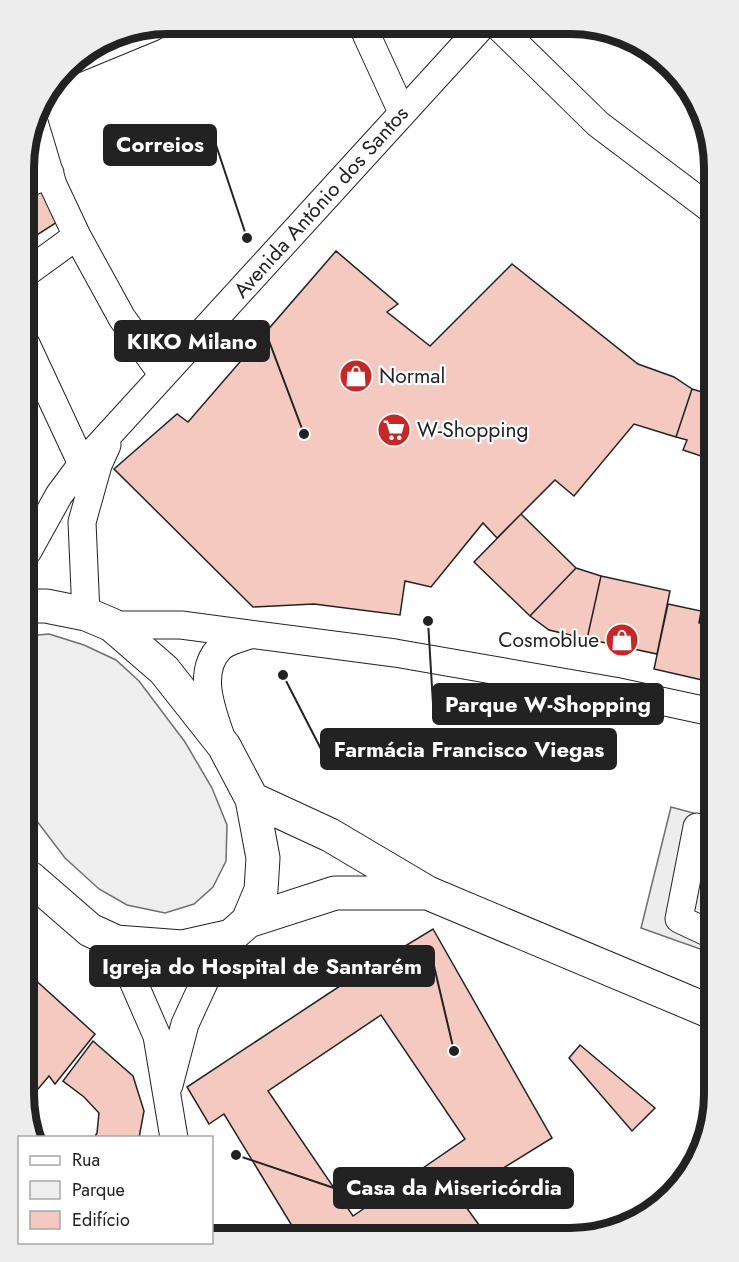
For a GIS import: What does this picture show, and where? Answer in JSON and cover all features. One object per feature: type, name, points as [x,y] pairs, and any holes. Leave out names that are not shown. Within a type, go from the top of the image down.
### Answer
[{"type":"main road","points":[[34,606],[46,606],[99,620],[164,669],[224,746],[252,800],[263,858],[261,890],[239,928]]},
{"type":"main road","points":[[252,800],[330,835],[428,893],[704,1009]]},
{"type":"main road","points":[[34,881],[90,930],[116,942],[182,947],[335,893],[428,893]]},
{"type":"street","points":[[366,34],[402,112]]},
{"type":"street","name":"Avenida António dos Santos","points":[[34,540],[59,495],[82,464],[475,34]]},
{"type":"street","points":[[506,34],[598,124],[705,205]]},
{"type":"street","points":[[39,137],[53,185],[77,236],[122,318],[163,375]]},
{"type":"street","points":[[34,181],[50,173]]},
{"type":"street","points":[[34,267],[77,236]]},
{"type":"street","points":[[34,359],[82,464]]},
{"type":"street","name":"Avenida António dos Santos","points":[[99,620],[81,522],[98,465],[112,433]]},
{"type":"street","points":[[99,620],[181,625],[396,653],[615,691],[704,710]]},
{"type":"street","points":[[224,746],[208,698],[209,674],[214,657],[221,647],[251,634]]},
{"type":"street","points":[[704,829],[697,827],[680,919],[704,931]]},
{"type":"street","points":[[167,1092],[186,1024],[213,963],[239,928]]},
{"type":"street","points":[[116,942],[158,1036],[171,1134]]},
{"type":"green space","points":[[49,634],[84,645],[116,660],[139,681],[185,742],[212,788],[227,825],[226,861],[213,887],[194,904],[165,913],[127,905],[99,889],[65,858],[34,817],[34,635]]},
{"type":"shaded area","points":[[671,807],[704,816],[704,950],[641,928]]},
{"type":"building","points":[[46,179],[62,219],[34,237],[34,185]]},
{"type":"building","name":"W-Shopping","points":[[336,251],[398,304],[387,312],[430,346],[512,264],[638,364],[674,377],[692,389],[676,437],[634,424],[574,496],[555,480],[497,538],[483,523],[431,587],[405,581],[400,615],[314,604],[253,607],[114,469],[177,414],[188,422]]},
{"type":"building","points":[[692,389],[705,393],[705,457],[683,450],[687,440],[676,437]]},
{"type":"building","points":[[521,514],[576,568],[530,616],[474,562]]},
{"type":"building","points":[[576,568],[601,576],[587,639],[549,630],[530,616]]},
{"type":"building","points":[[601,576],[670,591],[657,654],[587,639]]},
{"type":"building","points":[[668,604],[701,611],[699,623],[705,624],[704,681],[654,669]]},
{"type":"building","points":[[433,929],[552,1138],[458,1196],[481,1228],[293,1228],[224,1114],[209,1124],[187,1087],[346,982]],"holes":[[[381,1015],[465,1139],[353,1216],[268,1091]]]},
{"type":"building","points":[[34,979],[95,1034],[55,1084],[49,1076],[34,1094]]},
{"type":"building","points":[[93,1041],[133,1076],[144,1111],[139,1136],[95,1136],[99,1113],[84,1097],[63,1081]]},
{"type":"building","points":[[580,1045],[655,1108],[632,1131],[569,1058]]},
{"type":"place","name":"Correios","points":[[247,238]]},
{"type":"place","name":"Normal","points":[[356,376]]},
{"type":"place","name":"W-Shopping","points":[[394,430]]},
{"type":"place","name":"KIKO Milano","points":[[304,434]]},
{"type":"place","name":"Parque W-Shopping","points":[[428,621]]},
{"type":"place","name":"Cosmoblue","points":[[622,640]]},
{"type":"place","name":"Farmácia Francisco Viegas","points":[[283,675]]},
{"type":"place","name":"Igreja do Hospital de Santarém","points":[[454,1051]]},
{"type":"place","name":"Casa da Misericórdia","points":[[236,1155]]}]
